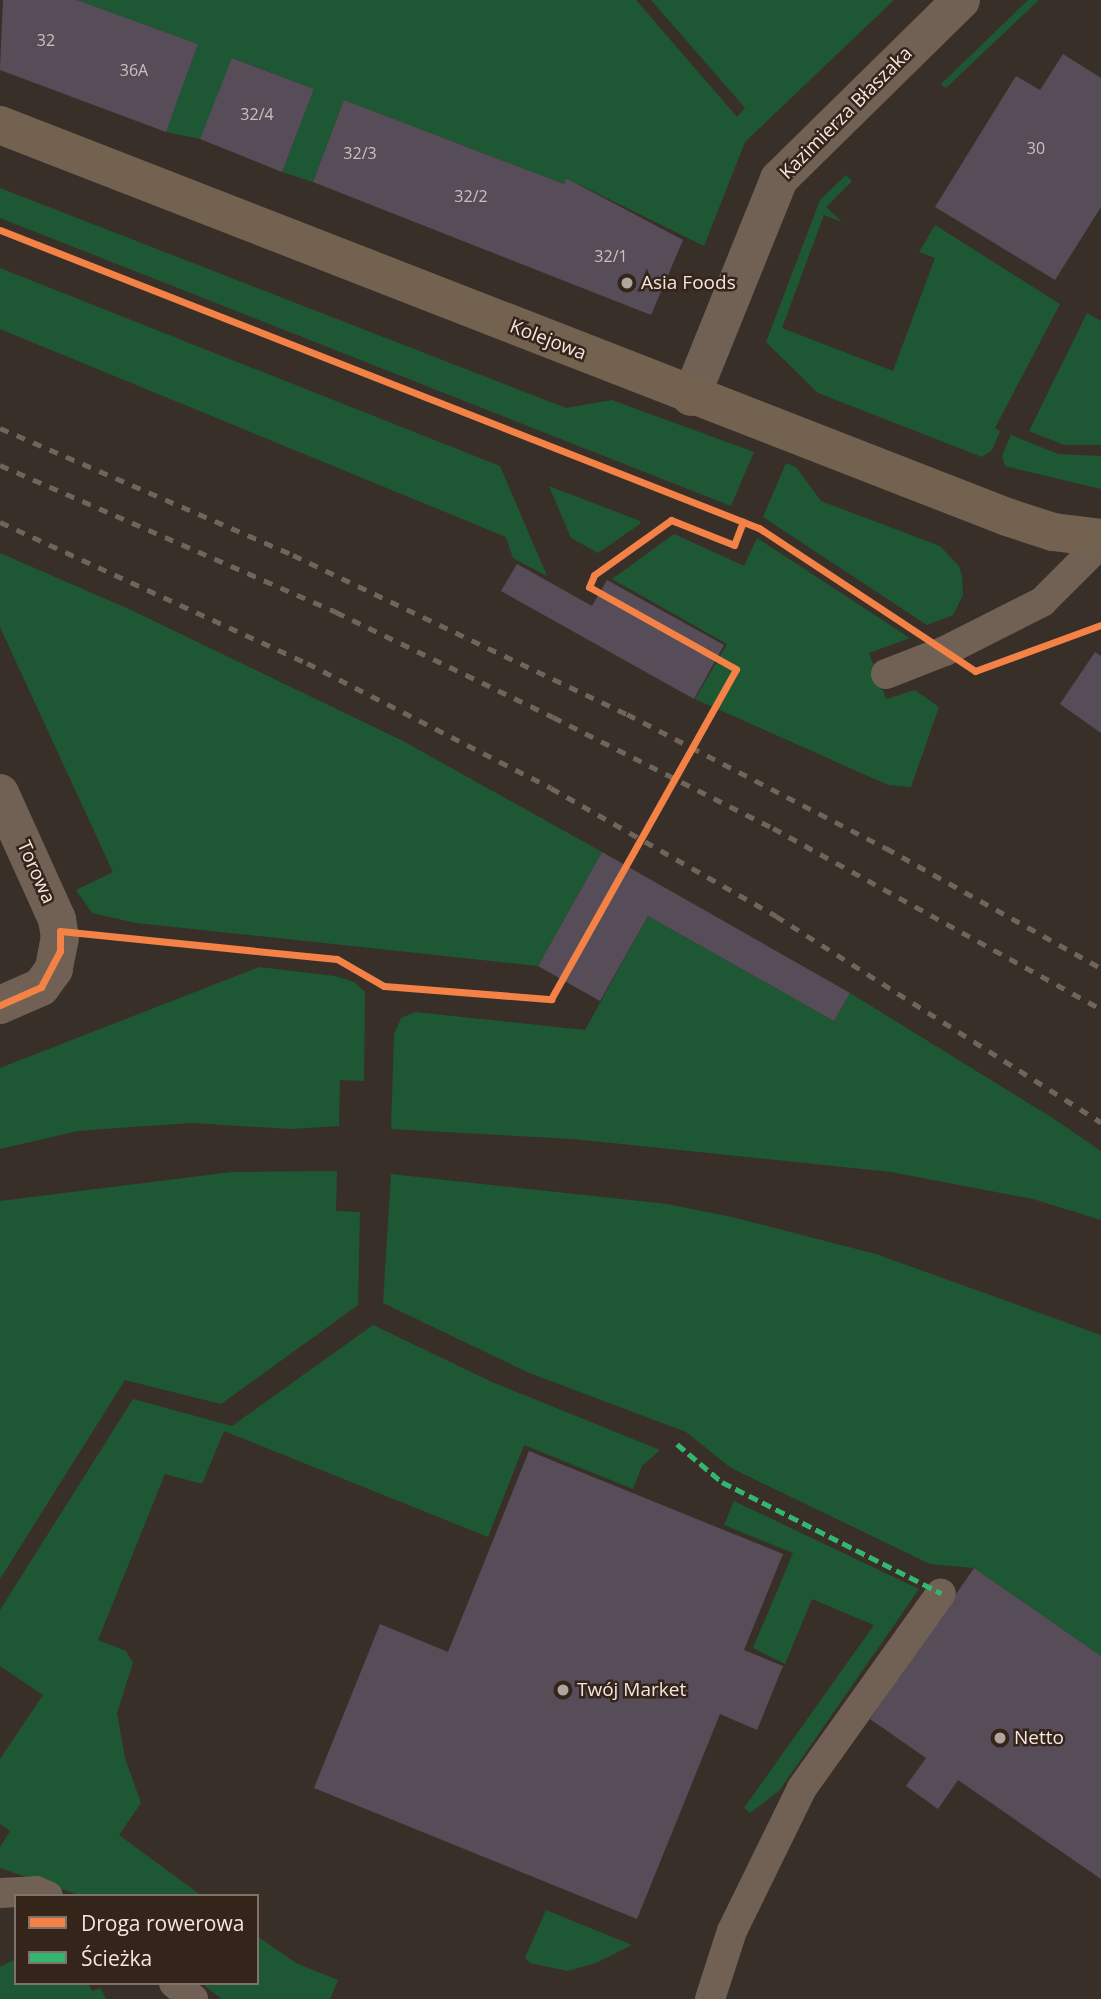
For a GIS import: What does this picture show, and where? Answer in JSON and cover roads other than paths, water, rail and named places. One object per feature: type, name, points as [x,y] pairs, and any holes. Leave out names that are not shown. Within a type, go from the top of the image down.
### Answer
[{"type":"street","name":"Kazimierza Błaszaka","points":[[691,397],[779,179],[961,0]]},
{"type":"street","name":"Kolejowa","points":[[0,125],[691,397],[1034,527],[1101,541]]},
{"type":"street","name":"Torowa","points":[[0,793],[57,919],[60,951],[41,987],[0,1005]]},
{"type":"lane","points":[[886,674],[944,651],[1042,602],[1101,541]]},
{"type":"lane","points":[[710,1999],[732,1931],[802,1788],[942,1593]]},
{"type":"lane","points":[[0,1893],[36,1891],[43,1894]]},
{"type":"lane","points":[[176,1985],[194,1999]]},
{"type":"railway","points":[[0,428],[293,555],[627,714],[886,848],[1101,968]]},
{"type":"railway","points":[[0,465],[336,612],[553,717],[773,828],[1101,1009]]},
{"type":"railway","points":[[0,522],[307,663],[551,788],[776,916],[1101,1122]]},
{"type":"place","name":"Asia Foods","points":[[627,283]]},
{"type":"place","name":"Twój Market","points":[[563,1690]]},
{"type":"place","name":"Netto","points":[[1000,1738]]}]
